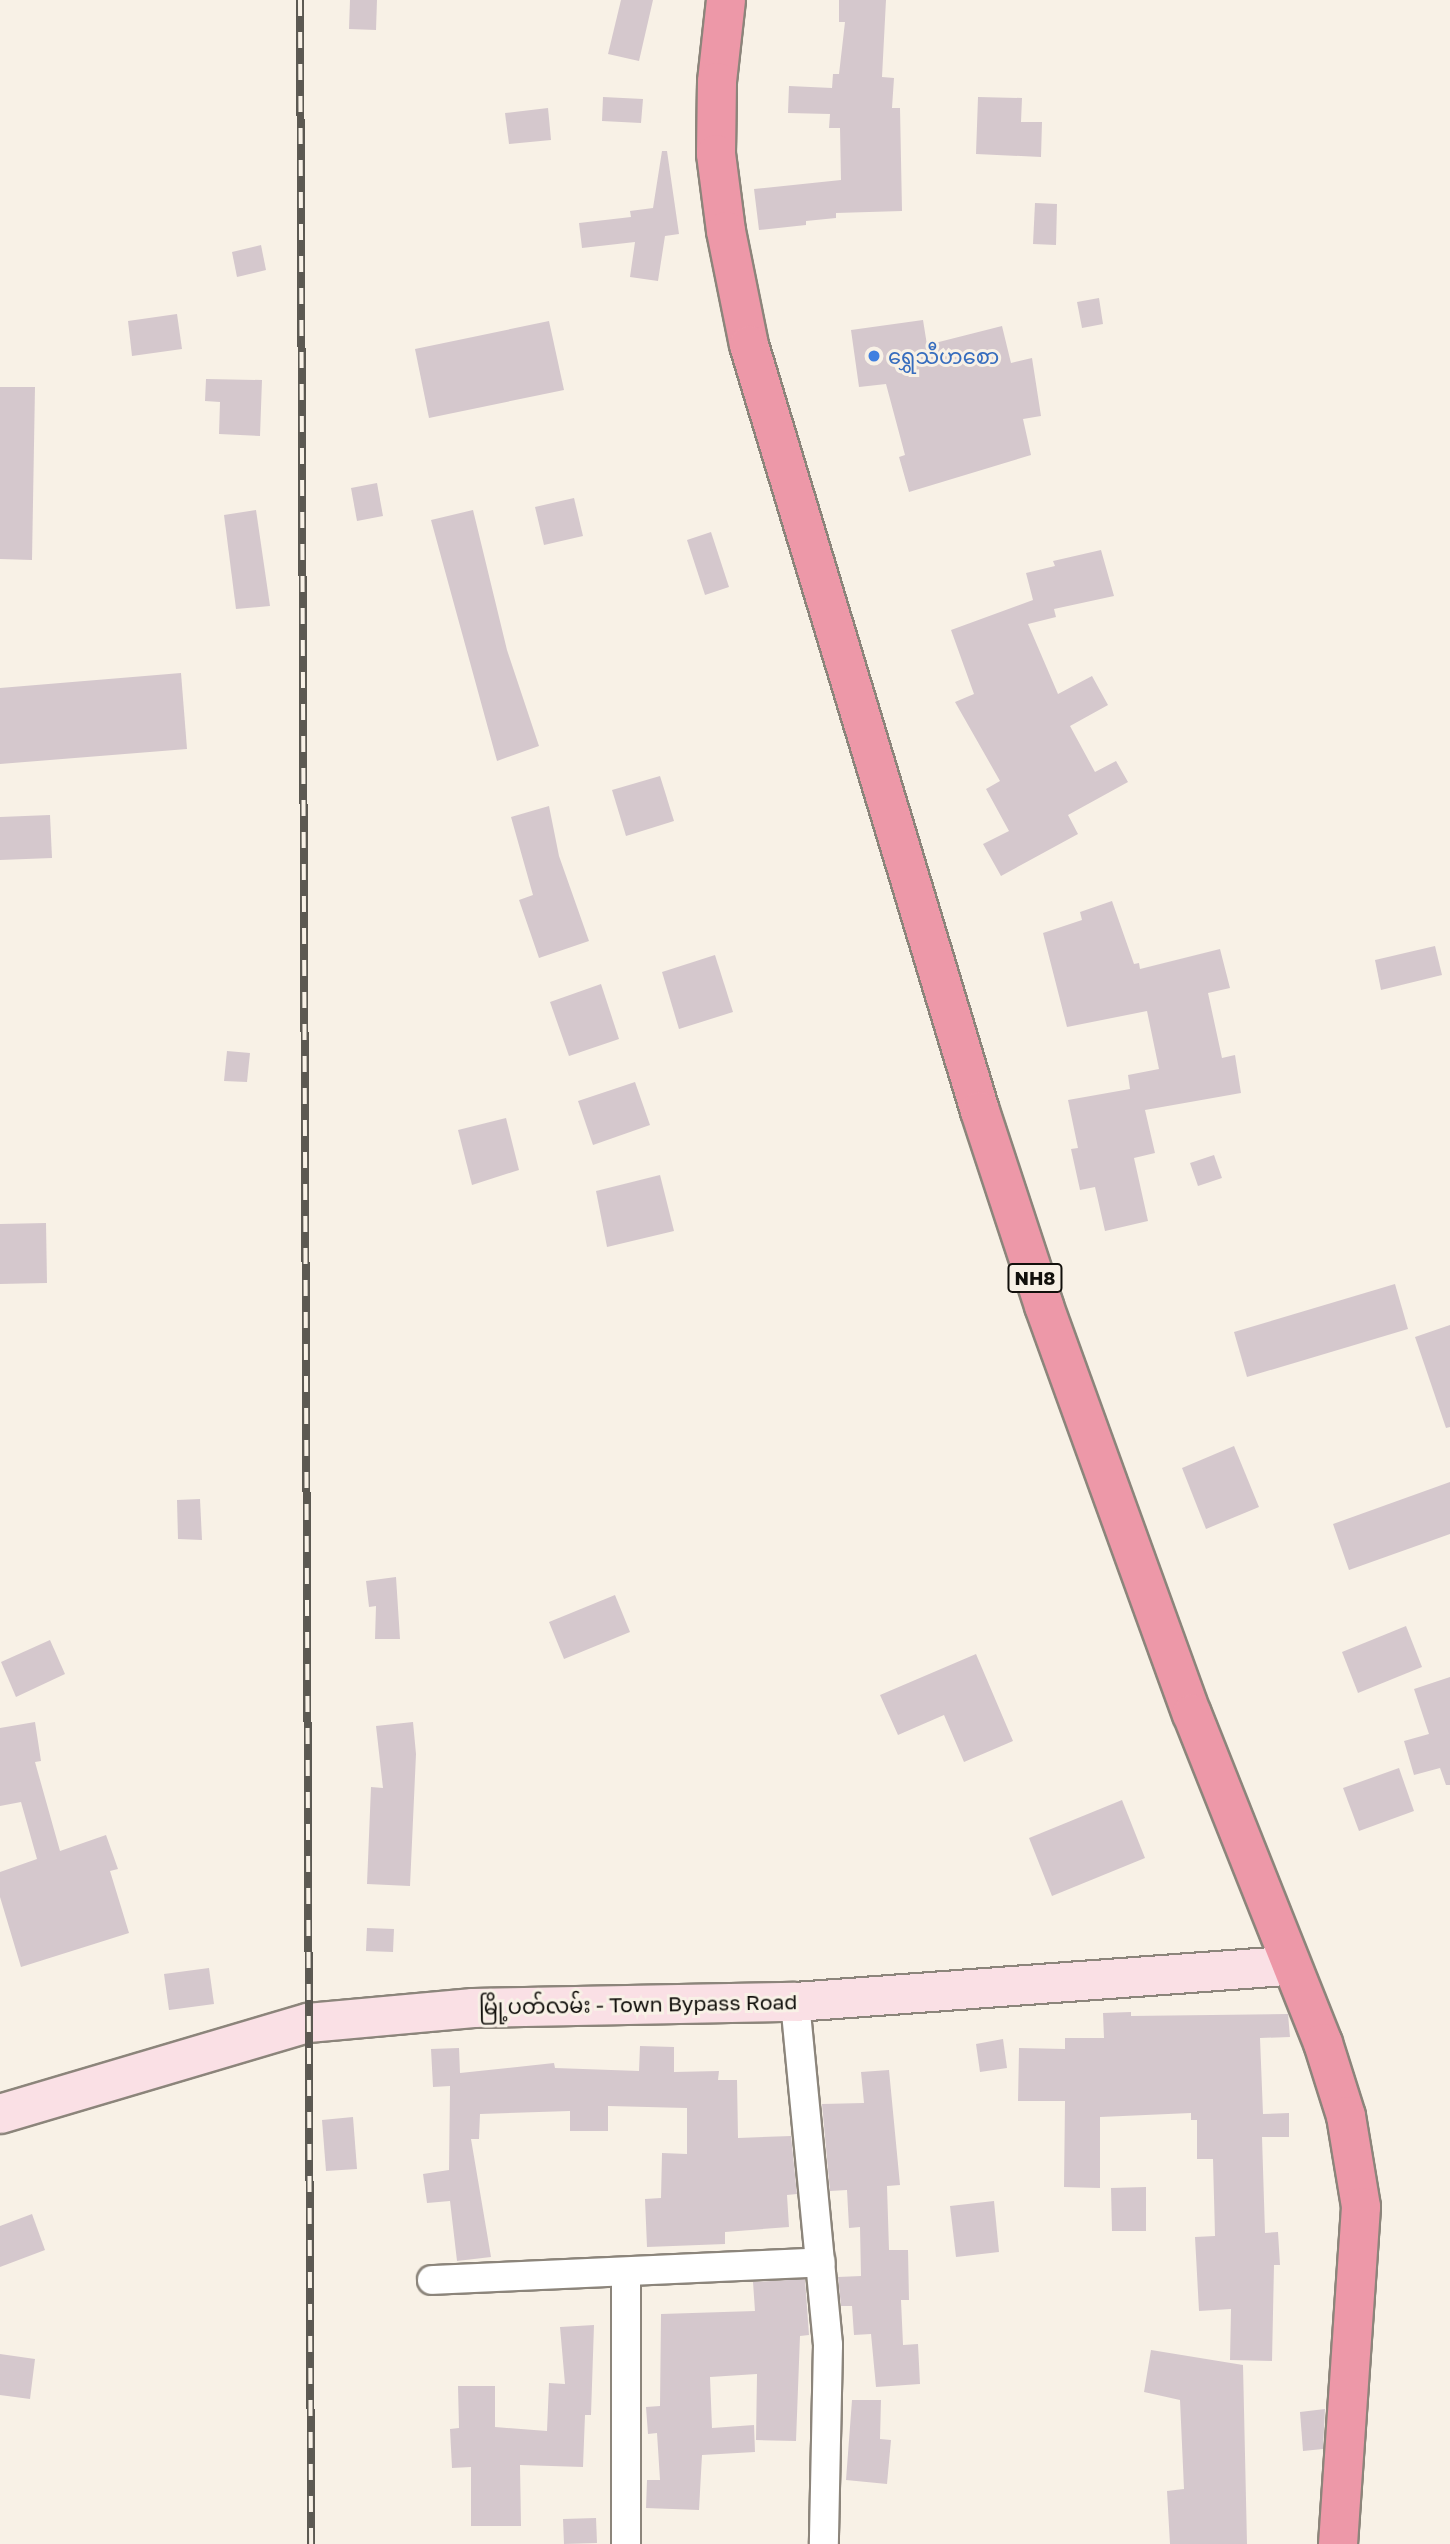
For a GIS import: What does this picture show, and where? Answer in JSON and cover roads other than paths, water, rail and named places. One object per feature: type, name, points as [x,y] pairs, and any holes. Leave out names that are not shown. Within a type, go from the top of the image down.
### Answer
[{"type":"highway","name":"NH8","points":[[726,0],[717,82],[716,154],[726,231],[749,345],[980,1111],[1040,1293],[1289,1966],[1323,2043],[1346,2116],[1361,2207],[1338,2544]]},
{"type":"main road","name":"မြို့ပတ်လမ်း - Town Bypass Road","points":[[0,2114],[308,2023],[473,2008],[795,2002],[1289,1966]]},
{"type":"street","points":[[795,2002],[821,2262],[830,2396],[824,2544]]},
{"type":"street","points":[[432,2280],[626,2274],[821,2262]]},
{"type":"street","points":[[626,2274],[626,2544]]},
{"type":"railway","points":[[300,0],[311,2544]]},
{"type":"place","name":"ရွှေသီဟစော","points":[[874,356]]}]
